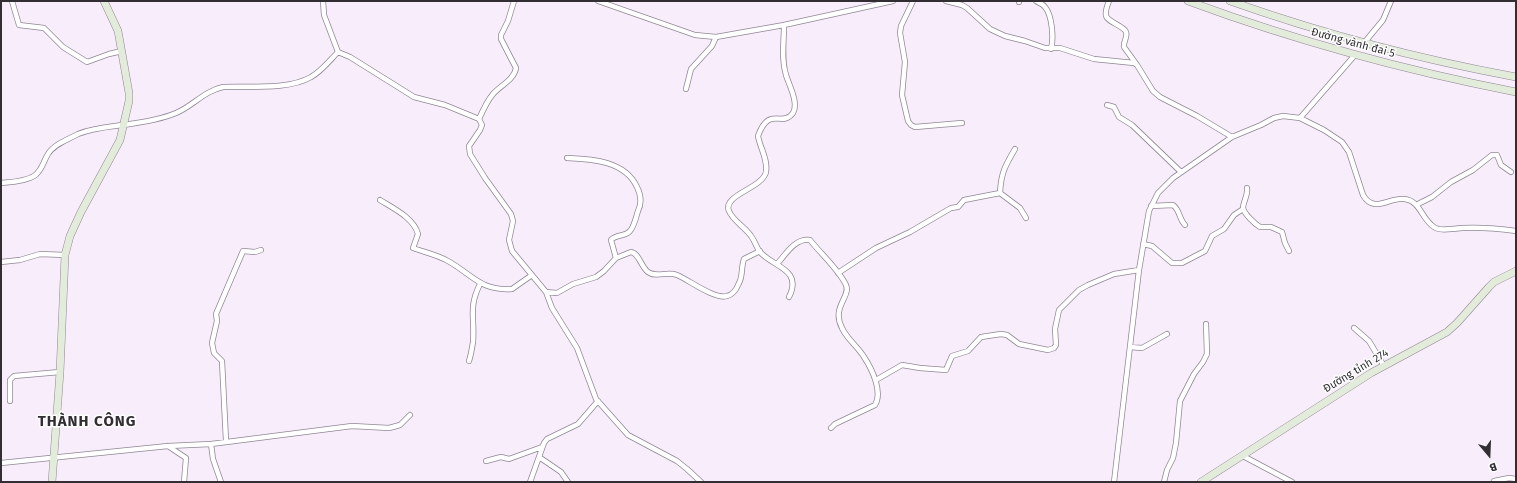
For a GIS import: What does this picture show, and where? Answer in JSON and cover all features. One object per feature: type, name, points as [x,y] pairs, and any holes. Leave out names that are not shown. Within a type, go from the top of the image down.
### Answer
[{"type":"main road","points":[[52,482],[60,372],[65,255],[70,236],[81,212],[120,140],[129,97],[122,51],[116,26],[104,1]]},
{"type":"main road","name":"Đường vành đai 5","points":[[1188,1],[1276,32],[1355,55],[1450,79],[1516,92]]},
{"type":"main road","name":"Đường vành đai 5","points":[[1230,1],[1283,20],[1364,43],[1456,66],[1516,77]]},
{"type":"main road","name":"Đường tỉnh 274","points":[[1201,482],[1384,366],[1447,332],[1457,323],[1489,286],[1516,271]]},
{"type":"street","points":[[12,1],[20,25],[44,28],[64,47],[84,60],[91,61],[108,54],[122,51]]},
{"type":"street","points":[[324,1],[324,15],[338,52],[350,57],[414,97],[445,105],[479,119],[482,125],[469,146],[470,154],[513,218],[510,245],[515,255],[546,292],[552,308],[574,342],[598,401],[628,435],[677,461],[701,482]]},
{"type":"street","points":[[479,119],[493,94],[508,82],[515,73],[516,68],[501,40],[501,35],[508,21],[514,1]]},
{"type":"street","points":[[598,1],[695,35],[716,37],[784,25],[893,1]]},
{"type":"street","points":[[913,1],[901,26],[900,33],[905,62],[902,95],[908,121],[915,127],[962,123]]},
{"type":"street","points":[[946,1],[962,5],[967,8],[997,34],[1045,48],[1060,48],[1094,59],[1137,65]]},
{"type":"street","points":[[1036,1],[1045,7],[1048,14],[1053,41],[1051,49]]},
{"type":"street","points":[[1109,1],[1104,12],[1106,19],[1124,29],[1126,32],[1123,45],[1153,91],[1160,97],[1197,116],[1232,138]]},
{"type":"street","points":[[1364,43],[1383,20],[1391,1]]},
{"type":"street","points":[[784,25],[784,66],[795,108],[793,113],[788,117],[783,119],[771,118],[766,121],[758,136],[766,166],[763,178],[733,198],[729,202],[728,206],[731,214],[750,234],[760,251],[786,269],[791,279],[792,291],[789,297]]},
{"type":"street","points":[[686,89],[691,69],[712,46],[716,37]]},
{"type":"street","points":[[1,183],[27,179],[34,176],[42,167],[51,150],[78,134],[97,128],[123,125],[176,114],[216,88],[288,85],[301,82],[316,74],[338,52]]},
{"type":"street","points":[[1300,118],[1355,55]]},
{"type":"street","points":[[1107,105],[1114,107],[1119,117],[1132,125],[1181,172]]},
{"type":"street","points":[[1114,482],[1139,270],[1151,206],[1158,193],[1164,186],[1181,172],[1232,138],[1278,116],[1300,118],[1330,133],[1346,146],[1355,167],[1363,195],[1370,203],[1382,204],[1404,198],[1410,200],[1416,204],[1430,224],[1438,229],[1476,227],[1516,231]]},
{"type":"street","points":[[1000,193],[1001,178],[1015,149]]},
{"type":"street","points":[[1416,204],[1432,197],[1451,182],[1474,170],[1492,155],[1497,155],[1501,165],[1511,172]]},
{"type":"street","points":[[567,158],[583,158],[618,167],[633,178],[639,191],[640,206],[631,231],[624,235],[613,237],[611,240],[616,258]]},
{"type":"street","points":[[1143,244],[1152,246],[1172,263],[1182,263],[1205,251],[1212,236],[1224,229],[1234,215],[1243,209],[1248,194],[1247,188]]},
{"type":"street","points":[[838,273],[876,248],[910,232],[951,208],[958,207],[964,200],[1000,193],[1020,208],[1026,218]]},
{"type":"street","points":[[380,200],[394,208],[415,226],[418,234],[412,248],[449,262],[480,284],[512,289],[532,275]]},
{"type":"street","points":[[1151,206],[1173,205],[1176,207],[1182,222],[1185,225]]},
{"type":"street","points":[[1243,209],[1260,227],[1271,227],[1282,232],[1289,251]]},
{"type":"street","points":[[777,264],[793,246],[801,241],[810,240],[838,273],[847,288],[847,293],[838,314],[840,324],[843,331],[865,358],[876,380],[878,401],[875,405],[835,424],[831,428]]},
{"type":"street","points":[[226,442],[222,361],[214,352],[212,343],[217,321],[216,314],[243,251],[255,252],[261,250]]},
{"type":"street","points":[[546,292],[557,293],[573,284],[596,277],[616,258],[634,252],[644,268],[650,274],[673,274],[704,290],[724,297],[732,294],[739,283],[744,259],[760,251]]},
{"type":"street","points":[[1,262],[20,260],[40,254],[65,255]]},
{"type":"street","points":[[876,380],[902,365],[946,370],[952,356],[968,351],[978,339],[984,336],[1004,334],[1019,344],[1051,350],[1056,345],[1056,325],[1059,310],[1079,290],[1114,274],[1139,270]]},
{"type":"street","points":[[470,361],[473,343],[472,310],[474,297],[480,284]]},
{"type":"street","points":[[1164,482],[1167,470],[1173,458],[1176,443],[1180,401],[1194,374],[1207,354],[1206,324]]},
{"type":"street","points":[[1354,328],[1369,341],[1384,366]]},
{"type":"street","points":[[1130,347],[1142,348],[1167,334]]},
{"type":"street","points":[[10,401],[10,380],[14,376],[60,372]]},
{"type":"street","points":[[530,482],[542,447],[547,439],[578,424],[598,401]]},
{"type":"street","points":[[1,463],[168,446],[211,444],[352,426],[389,428],[400,425],[410,415]]},
{"type":"street","points":[[211,444],[213,459],[221,482]]},
{"type":"street","points":[[168,446],[186,458],[184,482]]},
{"type":"street","points":[[486,461],[501,457],[509,459],[542,447]]},
{"type":"street","points":[[1243,456],[1292,482]]},
{"type":"street","points":[[539,457],[561,472],[568,482]]},
{"type":"street","points":[[1494,481],[1509,478],[1516,479]]},
{"type":"district","name":"THÀNH CÔNG","points":[[87,422]]}]
